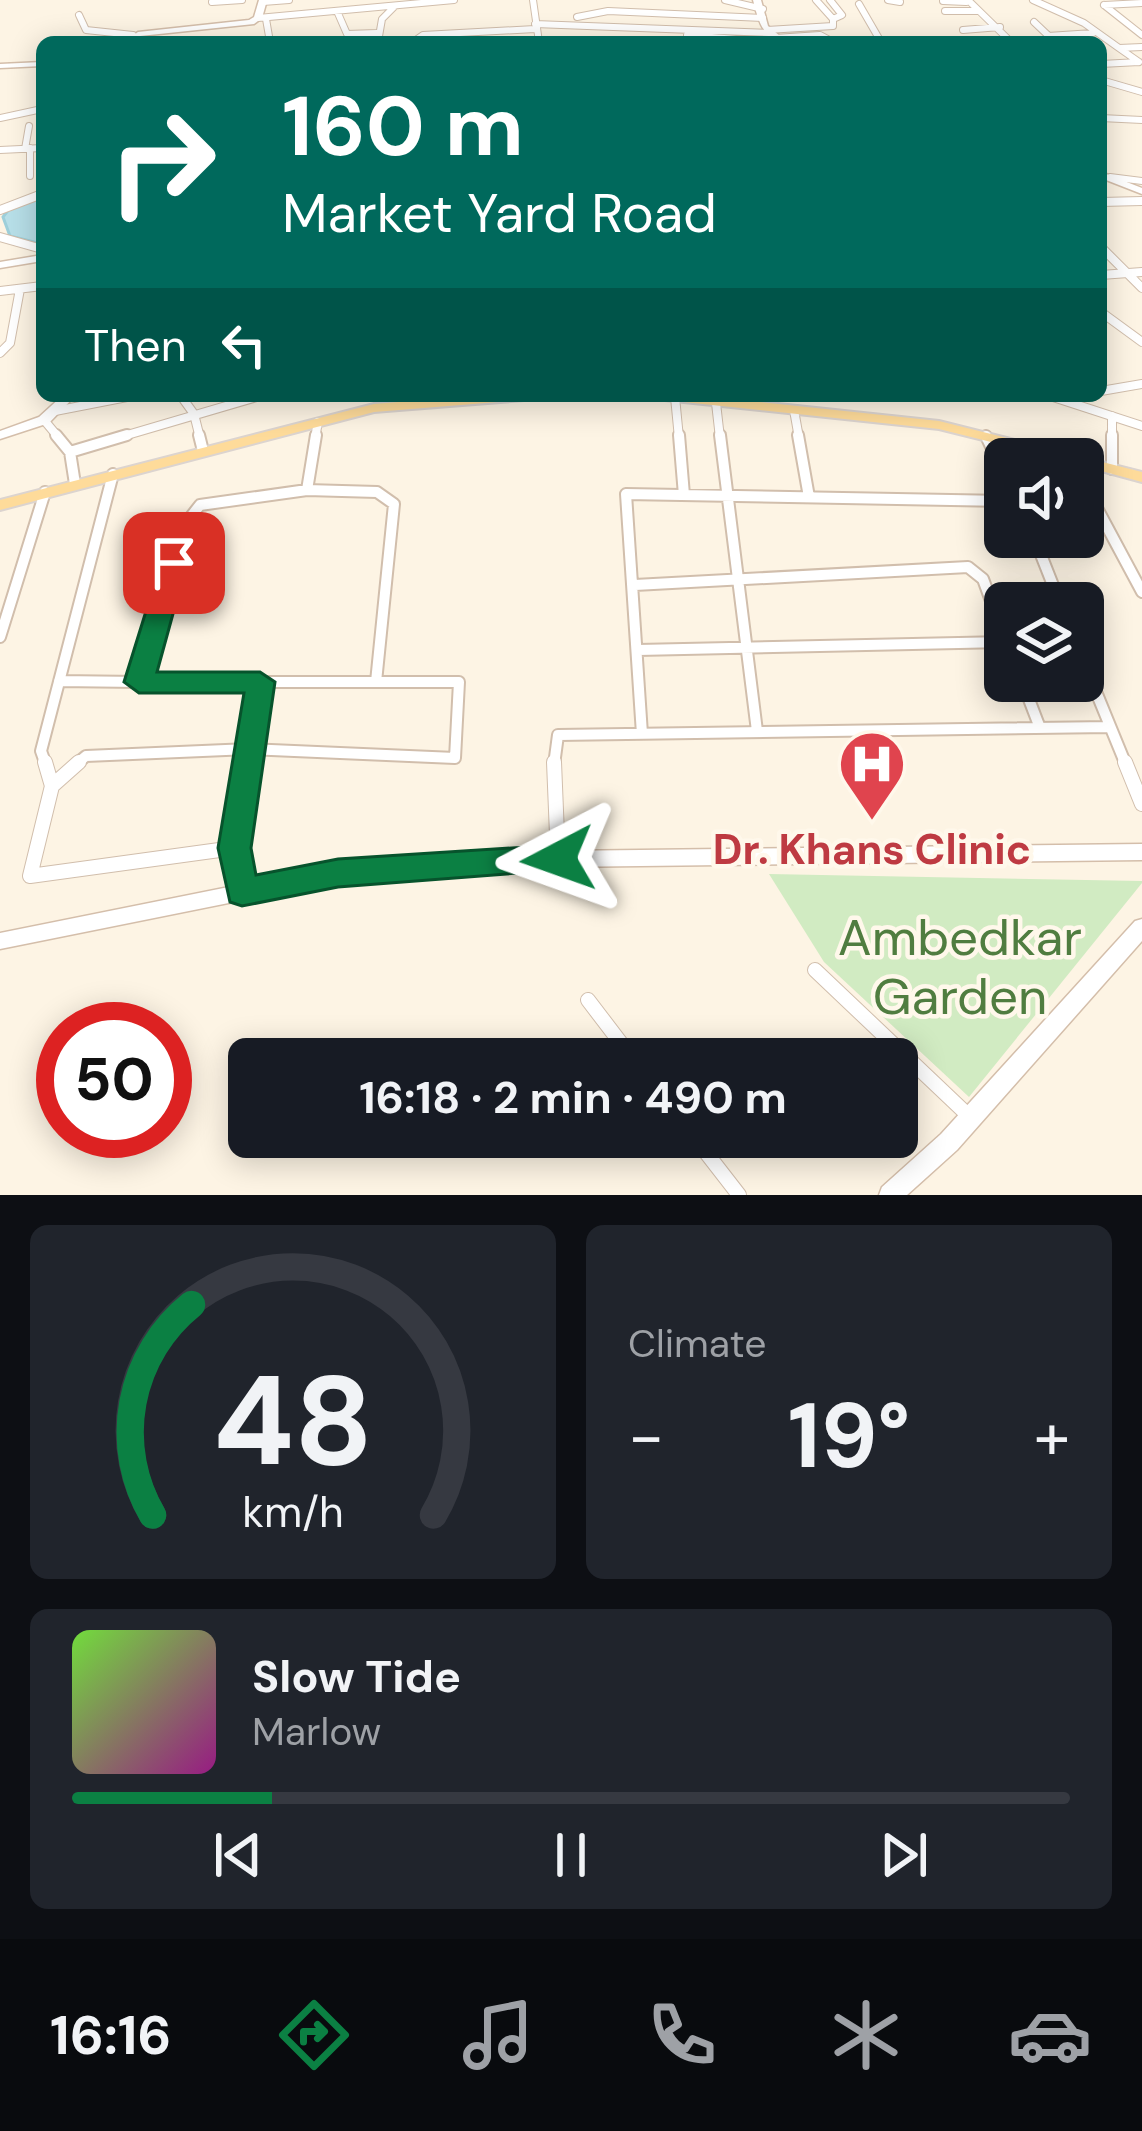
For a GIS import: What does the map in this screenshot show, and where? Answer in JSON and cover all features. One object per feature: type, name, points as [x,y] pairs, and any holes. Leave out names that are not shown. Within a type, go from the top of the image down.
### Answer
[{"type":"main road","points":[[155,36],[262,19],[263,1]]},
{"type":"main road","points":[[0,66],[36,64]]},
{"type":"main road","points":[[1107,177],[1142,191]]},
{"type":"main road","points":[[0,266],[36,257]]},
{"type":"main road","points":[[0,435],[49,416],[63,402]]},
{"type":"main road","points":[[0,505],[383,402]]},
{"type":"main road","points":[[709,402],[939,425],[994,438]]},
{"type":"main road","points":[[1104,467],[1142,477]]},
{"type":"main road","points":[[0,940],[338,873],[558,859],[1142,852]]},
{"type":"main road","points":[[890,1195],[971,1118],[1142,928]]},
{"type":"street","points":[[212,2],[242,0]]},
{"type":"street","points":[[263,1],[289,0]]},
{"type":"street","points":[[314,0],[317,6],[351,4],[352,10]]},
{"type":"street","points":[[266,36],[262,19],[454,0]]},
{"type":"street","points":[[533,0],[538,36]]},
{"type":"street","points":[[571,0],[577,21]]},
{"type":"street","points":[[420,36],[566,24],[631,0]]},
{"type":"street","points":[[725,0],[761,9]]},
{"type":"street","points":[[816,0],[833,23],[831,36]]},
{"type":"street","points":[[830,0],[842,15]]},
{"type":"street","points":[[888,0],[900,2]]},
{"type":"street","points":[[1034,0],[1053,15],[1080,20],[1096,36]]},
{"type":"street","points":[[943,1],[967,1],[1006,36]]},
{"type":"street","points":[[1142,3],[1104,5],[1142,35]]},
{"type":"street","points":[[859,4],[879,36]]},
{"type":"street","points":[[379,36],[395,6]]},
{"type":"street","points":[[608,11],[761,9]]},
{"type":"street","points":[[945,11],[981,10]]},
{"type":"street","points":[[337,11],[347,34],[362,36]]},
{"type":"street","points":[[79,14],[86,30],[116,36]]},
{"type":"street","points":[[781,36],[833,23],[842,15],[862,14]]},
{"type":"street","points":[[577,21],[675,29],[693,36]]},
{"type":"street","points":[[1034,22],[1049,36]]},
{"type":"street","points":[[566,24],[569,36]]},
{"type":"street","points":[[635,36],[637,27]]},
{"type":"street","points":[[963,30],[1000,27]]},
{"type":"street","points":[[1076,36],[1093,33]]},
{"type":"street","points":[[1107,45],[1142,47]]},
{"type":"street","points":[[1119,48],[1141,62]]},
{"type":"street","points":[[1107,64],[1141,62]]},
{"type":"street","points":[[1107,82],[1142,92]]},
{"type":"street","points":[[0,118],[36,110]]},
{"type":"street","points":[[1107,118],[1142,120]]},
{"type":"street","points":[[29,126],[30,176]]},
{"type":"street","points":[[0,150],[36,148]]},
{"type":"street","points":[[1107,176],[1142,181]]},
{"type":"street","points":[[0,210],[36,196]]},
{"type":"street","points":[[1107,202],[1140,204]]},
{"type":"street","points":[[1,238],[36,253]]},
{"type":"street","points":[[1107,253],[1142,287]]},
{"type":"street","points":[[1107,274],[1142,272]]},
{"type":"street","points":[[0,291],[36,287]]},
{"type":"street","points":[[0,353],[10,343],[20,289]]},
{"type":"street","points":[[1107,317],[1142,342]]},
{"type":"street","points":[[0,324],[13,322]]},
{"type":"street","points":[[1107,390],[1142,384]]},
{"type":"street","points":[[76,484],[70,452],[49,416],[108,402]]},
{"type":"street","points":[[186,402],[194,414],[203,451]]},
{"type":"street","points":[[70,452],[238,402]]},
{"type":"street","points":[[675,402],[684,495]]},
{"type":"street","points":[[1075,402],[1142,426]]},
{"type":"street","points":[[716,403],[757,731]]},
{"type":"street","points":[[794,410],[809,497]]},
{"type":"street","points":[[1112,416],[1112,469]]},
{"type":"street","points":[[307,490],[318,422]]},
{"type":"street","points":[[113,475],[41,751],[52,786],[30,876],[234,848]]},
{"type":"street","points":[[139,682],[186,524],[200,505],[307,490],[376,492],[394,504],[376,682]]},
{"type":"street","points":[[0,637],[45,493]]},
{"type":"street","points":[[641,734],[626,494],[984,501]]},
{"type":"street","points":[[1104,521],[1142,592]]},
{"type":"street","points":[[635,585],[968,567],[980,574],[984,583]]},
{"type":"street","points":[[638,650],[984,641]]},
{"type":"street","points":[[52,786],[86,756],[249,749],[455,758],[459,682],[59,681]]},
{"type":"street","points":[[242,892],[234,848],[260,682]]},
{"type":"street","points":[[1030,702],[1040,728]]},
{"type":"street","points":[[1099,702],[1142,804]]},
{"type":"street","points":[[558,859],[552,777],[558,735],[1109,727]]},
{"type":"street","points":[[815,970],[971,1118]]},
{"type":"street","points":[[588,1000],[617,1038]]},
{"type":"street","points":[[710,1158],[739,1195]]},
{"type":"green space","name":"Ambedkar Garden","points":[[769,874],[1142,881],[969,1097],[918,1050],[918,1038],[906,1038],[824,962]]},
{"type":"water","points":[[36,198],[36,242],[10,236],[3,217],[9,209]]},
{"type":"place","name":"Dr. Khans Clinic","points":[[872,823]]},
{"type":"route","points":[[174,563],[139,682],[260,682],[234,848],[242,892],[338,873],[558,859]]}]
